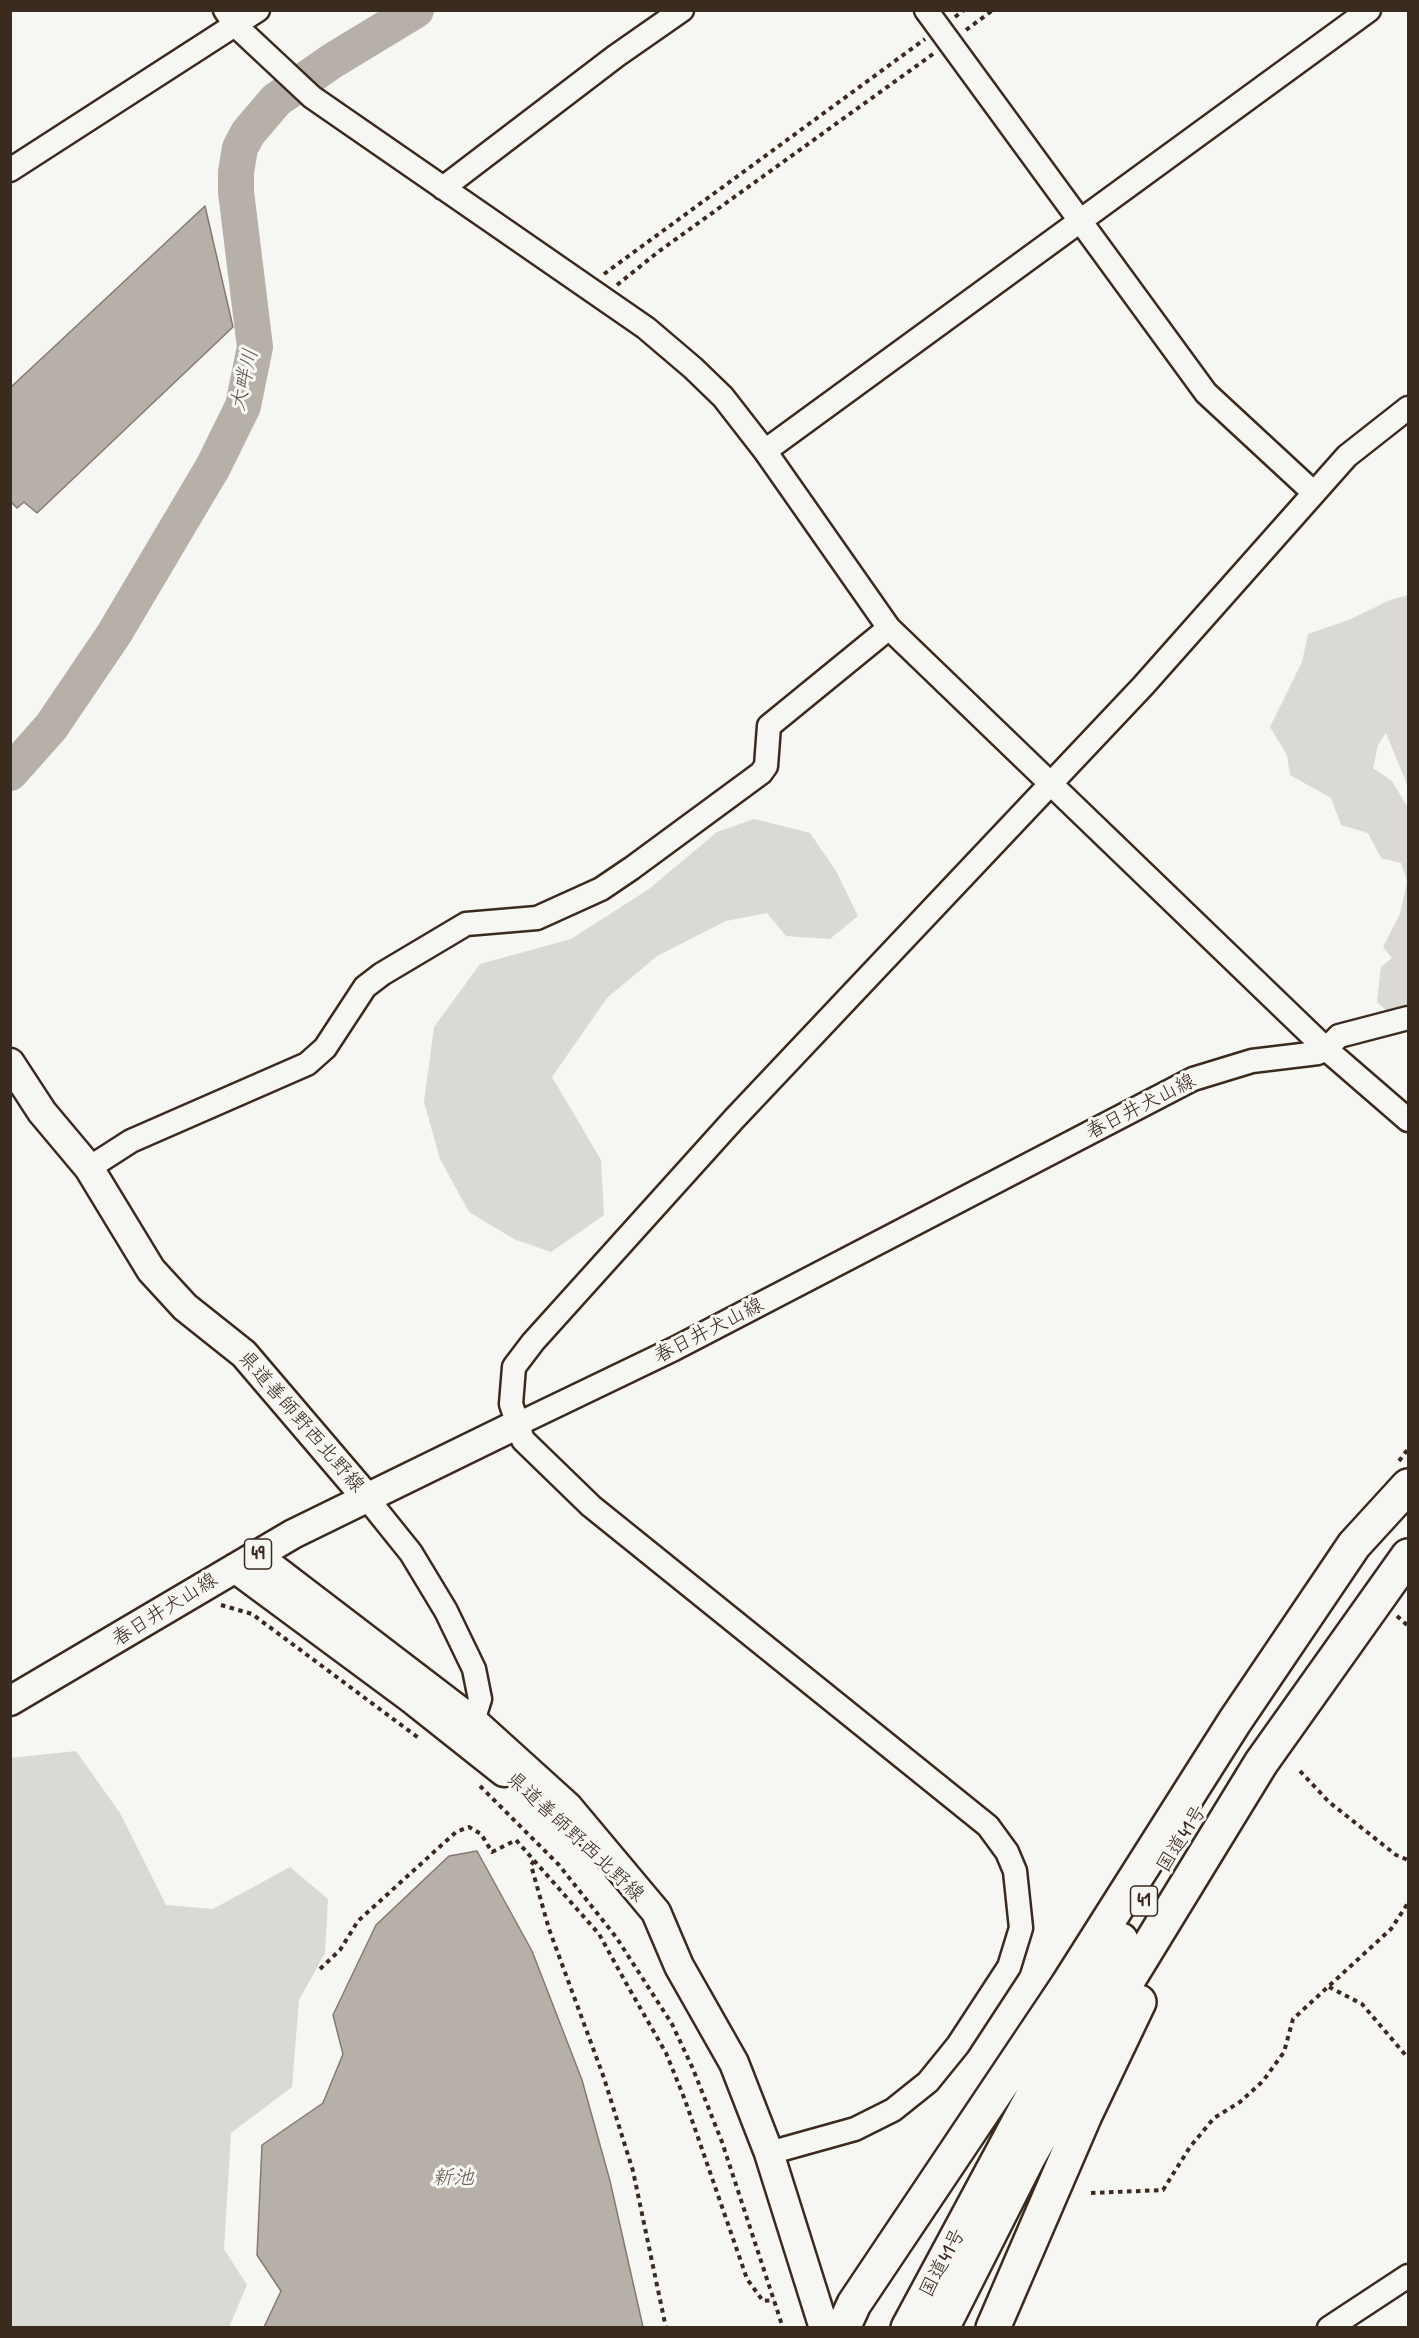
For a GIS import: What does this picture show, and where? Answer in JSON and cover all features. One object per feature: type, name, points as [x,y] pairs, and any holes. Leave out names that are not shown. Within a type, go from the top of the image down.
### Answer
[{"type":"highway","points":[[843,2328],[854,2304],[1067,1986],[1248,1701],[1354,1545],[1408,1486]]},
{"type":"highway","name":"国道41号","points":[[909,2328],[1057,2051],[1152,1886],[1237,1751],[1408,1491]]},
{"type":"highway","name":"国道41号","points":[[942,2328],[1028,2158],[1124,1988],[1261,1763],[1408,1556]]},
{"type":"highway","points":[[993,2328],[1085,2115],[1134,2010],[1243,1811],[1261,1763]]},
{"type":"main road","name":"県道善師野西北野線","points":[[10,1063],[42,1112],[89,1168],[151,1269],[185,1307],[244,1354],[366,1497]]},
{"type":"main road","name":"春日井犬山線","points":[[10,1701],[245,1561],[366,1497],[516,1425]]},
{"type":"main road","name":"県道善師野西北野線","points":[[245,1561],[533,1795],[656,1912]]},
{"type":"main road","name":"県道善師野西北野線","points":[[245,1561],[473,1721],[568,1807],[656,1912],[679,1966],[734,2063],[769,2153],[824,2328]]},
{"type":"street","points":[[10,170],[230,18],[258,10]]},
{"type":"street","points":[[443,188],[616,56],[682,10]]},
{"type":"street","points":[[926,10],[1206,393],[1314,493]]},
{"type":"street","points":[[765,451],[1369,10]]},
{"type":"street","points":[[230,18],[289,78],[312,97],[646,328],[700,375],[723,397],[765,451],[889,628],[1326,1049],[1408,1120]]},
{"type":"street","points":[[769,2153],[855,2129],[893,2110],[927,2082],[958,2045],[1009,1967],[1021,1928],[1015,1871],[1007,1852],[987,1826],[591,1506],[523,1440],[516,1425],[511,1392],[514,1368],[520,1357],[734,1119],[1143,686],[1347,456],[1408,408]]},
{"type":"street","points":[[89,1168],[131,1141],[307,1064],[325,1048],[365,987],[382,974],[466,924],[537,918],[601,889],[761,773],[766,766],[769,726],[889,628]]},
{"type":"street","points":[[1326,1049],[1339,1036],[1408,1018]]},
{"type":"street","name":"春日井犬山線","points":[[516,1425],[674,1349],[1193,1079],[1252,1061],[1318,1053],[1326,1049]]},
{"type":"street","name":"県道善師野西北野線","points":[[366,1497],[411,1553],[446,1611],[474,1669],[480,1699],[473,1721]]},
{"type":"street","points":[[1329,2328],[1408,2276]]},
{"type":"path","points":[[595,293],[618,284],[944,36],[964,10]]},
{"type":"path","points":[[595,293],[944,36],[993,10]]},
{"type":"path","points":[[193,1593],[204,1601],[252,1614],[429,1746]]},
{"type":"path","points":[[1397,1616],[1408,1626]]},
{"type":"path","points":[[1300,1771],[1347,1817],[1396,1855],[1408,1860]]},
{"type":"path","points":[[472,1779],[559,1865],[616,1938],[672,2024],[722,2142],[783,2328]]},
{"type":"path","points":[[320,1969],[340,1950],[358,1920],[456,1832],[469,1827],[475,1830],[481,1834],[492,1852],[516,1840],[599,1934],[666,2053],[685,2100],[747,2279],[763,2301],[774,2300]]},
{"type":"path","points":[[534,1861],[531,1865],[549,1929],[604,2078],[633,2171],[666,2328]]},
{"type":"path","points":[[1091,2193],[1163,2190],[1190,2147],[1214,2118],[1240,2102],[1263,2081],[1284,2052],[1293,2019],[1391,1929],[1408,1903]]},
{"type":"path","points":[[1329,1987],[1362,2004],[1408,2058]]},
{"type":"shaded area","points":[[1408,595],[1408,787],[1386,733],[1378,745],[1373,768],[1392,781],[1408,808],[1408,1006],[1387,1011],[1377,1002],[1381,967],[1392,958],[1383,947],[1400,914],[1407,881],[1401,863],[1381,858],[1368,833],[1341,825],[1331,798],[1290,775],[1287,755],[1270,727],[1302,662],[1308,634],[1351,619],[1390,600]]},
{"type":"shaded area","points":[[754,819],[810,833],[836,871],[858,916],[830,939],[786,936],[767,913],[726,921],[657,956],[607,998],[552,1077],[601,1160],[604,1215],[551,1252],[514,1239],[469,1212],[440,1159],[424,1102],[434,1027],[480,964],[571,939],[649,889],[717,832]]},
{"type":"shaded area","points":[[76,1751],[120,1813],[166,1905],[213,1909],[290,1867],[328,1899],[325,1953],[299,2000],[292,2087],[231,2133],[224,2249],[247,2285],[229,2327],[11,2327],[11,1758]]},
{"type":"water","points":[[205,206],[233,327],[37,513],[24,502],[17,508],[10,501],[11,387]]},
{"type":"water","name":"新池","points":[[477,1851],[532,1951],[582,2080],[610,2181],[643,2327],[264,2327],[281,2291],[257,2255],[262,2145],[323,2103],[343,2054],[333,2015],[376,1925],[449,1856]]},
{"type":"waterway","name":"大畔川","points":[[10,773],[51,727],[114,634],[213,467],[243,406],[255,347],[236,192],[236,172],[240,148],[248,133],[276,100],[332,61],[416,10]]}]
